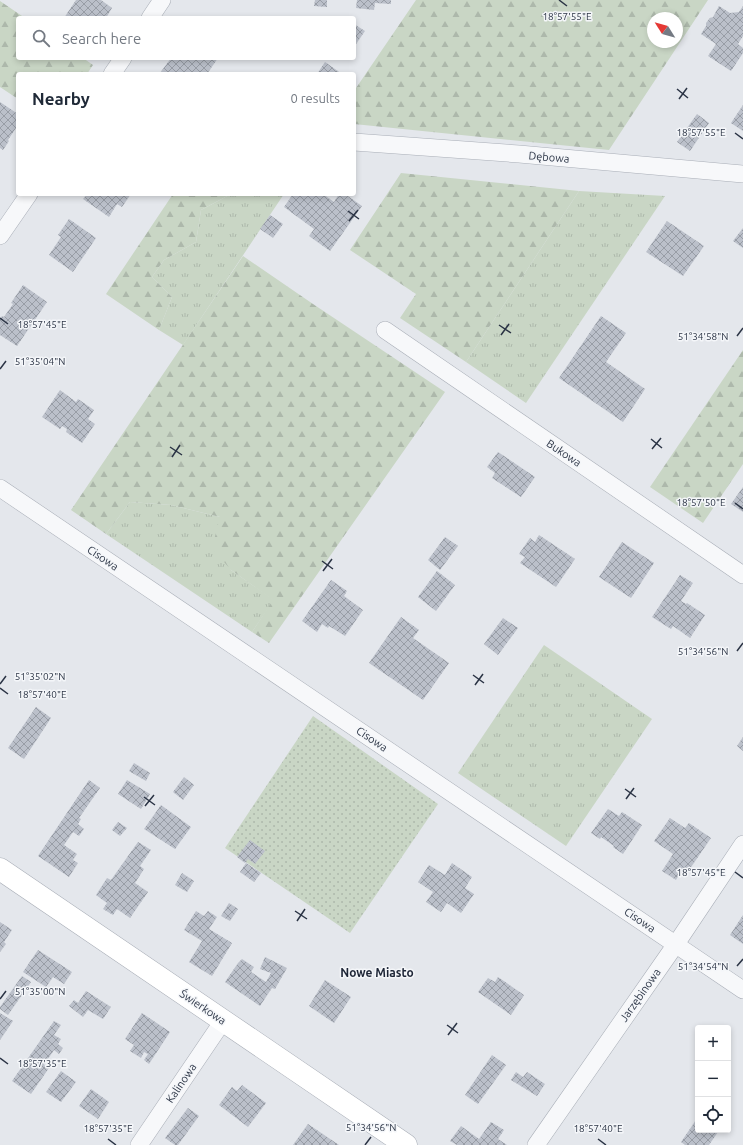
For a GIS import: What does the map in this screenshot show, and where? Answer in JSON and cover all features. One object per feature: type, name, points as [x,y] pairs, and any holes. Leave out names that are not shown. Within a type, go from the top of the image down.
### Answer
[{"type":"street","points":[[151,16],[162,0]]},
{"type":"street","points":[[113,72],[122,60]]},
{"type":"street","name":"Dębowa","points":[[356,142],[519,154],[743,174]]},
{"type":"street","points":[[0,236],[28,196]]},
{"type":"street","name":"Bukowa","points":[[385,330],[743,575]]},
{"type":"street","name":"Cisowa","points":[[0,488],[743,990]]},
{"type":"street","name":"Jarzębinowa","points":[[536,1145],[676,944],[743,844]]},
{"type":"street","name":"Świerkowa","points":[[0,869],[406,1145]]},
{"type":"street","name":"Kalinowa","points":[[139,1145],[223,1021]]},
{"type":"green space","points":[[416,0],[708,0],[683,38],[683,12],[647,12],[647,48],[676,48],[609,150],[356,124],[356,88]]},
{"type":"green space","points":[[0,1],[22,16],[16,16],[16,60],[86,60],[93,65],[88,72],[16,72],[16,98],[0,87]]},
{"type":"green space","points":[[401,173],[579,191],[466,362],[400,318],[416,294],[350,250]]},
{"type":"green space","points":[[579,191],[665,196],[526,403],[466,362]]},
{"type":"green space","points":[[172,196],[227,196],[201,210],[196,242],[164,260],[152,277],[172,297],[159,330],[106,294]]},
{"type":"green space","points":[[227,196],[283,196],[183,345],[159,330],[172,297],[152,277],[164,260],[196,242],[201,210]]},
{"type":"green space","points":[[243,256],[445,392],[269,643],[252,632],[273,600],[231,570],[212,548],[220,517],[171,505],[130,502],[106,534],[71,510]]},
{"type":"green space","points":[[743,350],[743,464],[703,523],[650,487]]},
{"type":"green space","points":[[130,502],[171,505],[220,517],[231,570],[274,600],[252,632],[106,534]]},
{"type":"green space","points":[[544,645],[652,719],[566,846],[458,773]]},
{"type":"green space","points":[[313,716],[438,804],[350,933],[225,848]]},
{"type":"building","points":[[76,0],[101,0],[112,8],[107,16],[65,16]]},
{"type":"building","points":[[315,0],[327,0],[327,7],[314,6]]},
{"type":"building","points":[[357,0],[391,0],[391,4],[375,3],[374,10],[356,8]]},
{"type":"building","points":[[719,6],[730,13],[739,12],[743,6],[743,36],[738,44],[743,48],[743,53],[731,71],[708,56],[716,44],[701,34],[706,26],[706,23],[713,17]]},
{"type":"building","points":[[356,25],[365,31],[356,44]]},
{"type":"building","points":[[170,60],[217,60],[208,72],[161,72]]},
{"type":"building","points":[[325,62],[339,72],[318,72]]},
{"type":"building","points":[[0,102],[16,113],[16,128],[3,150],[0,148]]},
{"type":"building","points":[[743,105],[743,131],[731,123]]},
{"type":"building","points":[[697,114],[709,123],[690,151],[677,142]]},
{"type":"building","points":[[85,196],[130,196],[122,207],[117,204],[109,217],[83,199]]},
{"type":"building","points":[[292,196],[326,196],[334,202],[338,196],[348,196],[362,206],[330,251],[309,236],[314,229],[284,207]]},
{"type":"building","points":[[270,215],[283,224],[273,238],[260,229]]},
{"type":"building","points":[[69,219],[96,238],[73,272],[49,255],[61,237],[58,235]]},
{"type":"building","points":[[667,221],[704,246],[683,276],[646,252]]},
{"type":"building","points":[[743,228],[743,248],[733,241]]},
{"type":"building","points":[[23,285],[47,302],[17,346],[0,335],[0,319],[2,316],[4,317],[13,304],[11,303]]},
{"type":"building","points":[[601,316],[626,333],[606,362],[645,389],[623,422],[559,378]]},
{"type":"building","points":[[60,390],[76,402],[78,399],[94,410],[88,419],[95,424],[82,443],[66,432],[67,429],[62,426],[60,429],[42,417]]},
{"type":"building","points":[[498,452],[535,477],[521,497],[492,478],[495,473],[487,467]]},
{"type":"building","points":[[743,487],[743,512],[731,504]]},
{"type":"building","points":[[539,535],[575,559],[556,587],[520,563],[525,557],[519,554],[530,538],[535,542]]},
{"type":"building","points":[[445,537],[458,546],[440,570],[428,560]]},
{"type":"building","points":[[622,542],[654,563],[631,598],[599,577]]},
{"type":"building","points":[[437,571],[455,585],[436,611],[418,597]]},
{"type":"building","points":[[680,575],[693,583],[681,601],[686,604],[687,603],[705,615],[690,638],[673,626],[671,629],[652,617]]},
{"type":"building","points":[[331,580],[347,591],[344,596],[363,610],[345,636],[329,626],[328,628],[322,624],[317,632],[302,621]]},
{"type":"building","points":[[401,617],[419,630],[413,638],[449,663],[423,700],[369,663]]},
{"type":"building","points":[[503,618],[518,628],[498,655],[484,644]]},
{"type":"building","points":[[36,707],[51,718],[24,759],[8,748]]},
{"type":"building","points":[[743,737],[743,751],[737,746]]},
{"type":"building","points":[[134,763],[150,773],[146,781],[129,771]]},
{"type":"building","points":[[184,777],[194,785],[183,800],[173,792]]},
{"type":"building","points":[[89,780],[100,788],[79,818],[81,819],[78,824],[84,829],[79,836],[73,832],[64,845],[77,854],[73,860],[78,863],[69,877],[38,856]]},
{"type":"building","points":[[127,780],[150,794],[141,809],[118,794]]},
{"type":"building","points":[[161,805],[191,827],[175,849],[144,829]]},
{"type":"building","points":[[608,809],[619,816],[622,812],[642,825],[623,854],[601,837],[600,839],[591,833]]},
{"type":"building","points":[[670,818],[685,828],[689,823],[711,838],[685,876],[680,872],[676,880],[662,871],[673,854],[654,841]]},
{"type":"building","points":[[118,822],[127,828],[120,836],[112,830]]},
{"type":"building","points":[[250,840],[265,851],[255,864],[248,859],[245,863],[237,857]]},
{"type":"building","points":[[138,842],[151,850],[140,866],[144,869],[135,883],[148,892],[130,918],[117,909],[113,915],[103,909],[107,903],[96,895],[107,878],[111,880]]},
{"type":"building","points":[[246,863],[261,873],[254,882],[240,872]]},
{"type":"building","points":[[452,863],[472,877],[465,888],[474,894],[461,913],[447,903],[441,912],[426,902],[433,892],[418,882],[429,865],[445,875]]},
{"type":"building","points":[[182,873],[194,881],[187,892],[175,885]]},
{"type":"building","points":[[229,903],[238,909],[230,921],[221,916]]},
{"type":"building","points":[[196,911],[204,916],[208,911],[217,917],[209,929],[232,943],[212,976],[189,962],[202,941],[184,930]]},
{"type":"building","points":[[743,915],[743,944],[730,935]]},
{"type":"building","points":[[0,922],[12,930],[4,942],[6,944],[0,952]]},
{"type":"building","points":[[38,950],[72,972],[64,984],[53,977],[46,987],[23,972]]},
{"type":"building","points":[[265,957],[287,968],[275,989],[272,988],[260,1006],[225,982],[242,959],[254,967],[251,972],[266,982],[271,973],[260,969]]},
{"type":"building","points":[[22,976],[31,982],[8,1015],[0,1009],[0,1007]]},
{"type":"building","points":[[498,977],[524,995],[511,1015],[478,992],[488,978],[495,982]]},
{"type":"building","points":[[325,980],[351,997],[334,1023],[309,1006]]},
{"type":"building","points":[[86,991],[111,1007],[103,1019],[88,1010],[83,1017],[69,1006],[74,1000],[78,1003]]},
{"type":"building","points":[[0,1013],[13,1021],[0,1040]]},
{"type":"building","points":[[142,1013],[170,1032],[149,1064],[144,1060],[148,1054],[144,1052],[141,1058],[130,1051],[134,1045],[125,1039]]},
{"type":"building","points":[[54,1021],[61,1025],[54,1035],[61,1039],[58,1044],[63,1048],[59,1054],[54,1050],[44,1065],[49,1068],[31,1094],[12,1081]]},
{"type":"building","points":[[492,1055],[506,1065],[478,1104],[465,1095]]},
{"type":"building","points":[[61,1071],[76,1082],[61,1102],[46,1092]]},
{"type":"building","points":[[516,1072],[523,1077],[527,1072],[545,1084],[537,1096],[511,1080]]},
{"type":"building","points":[[242,1085],[266,1103],[248,1127],[219,1105],[232,1087],[237,1091]]},
{"type":"building","points":[[91,1089],[109,1102],[98,1119],[79,1106]]},
{"type":"building","points":[[188,1108],[199,1116],[178,1145],[175,1145],[165,1138]]},
{"type":"building","points":[[695,1121],[695,1133],[717,1133],[709,1145],[685,1145],[681,1142]]},
{"type":"building","points":[[491,1122],[504,1130],[498,1139],[507,1145],[457,1145],[450,1141],[461,1126],[479,1139]]},
{"type":"building","points":[[308,1124],[339,1145],[293,1145]]},
{"type":"district","name":"Nowe Miasto","points":[[377,972]]}]
